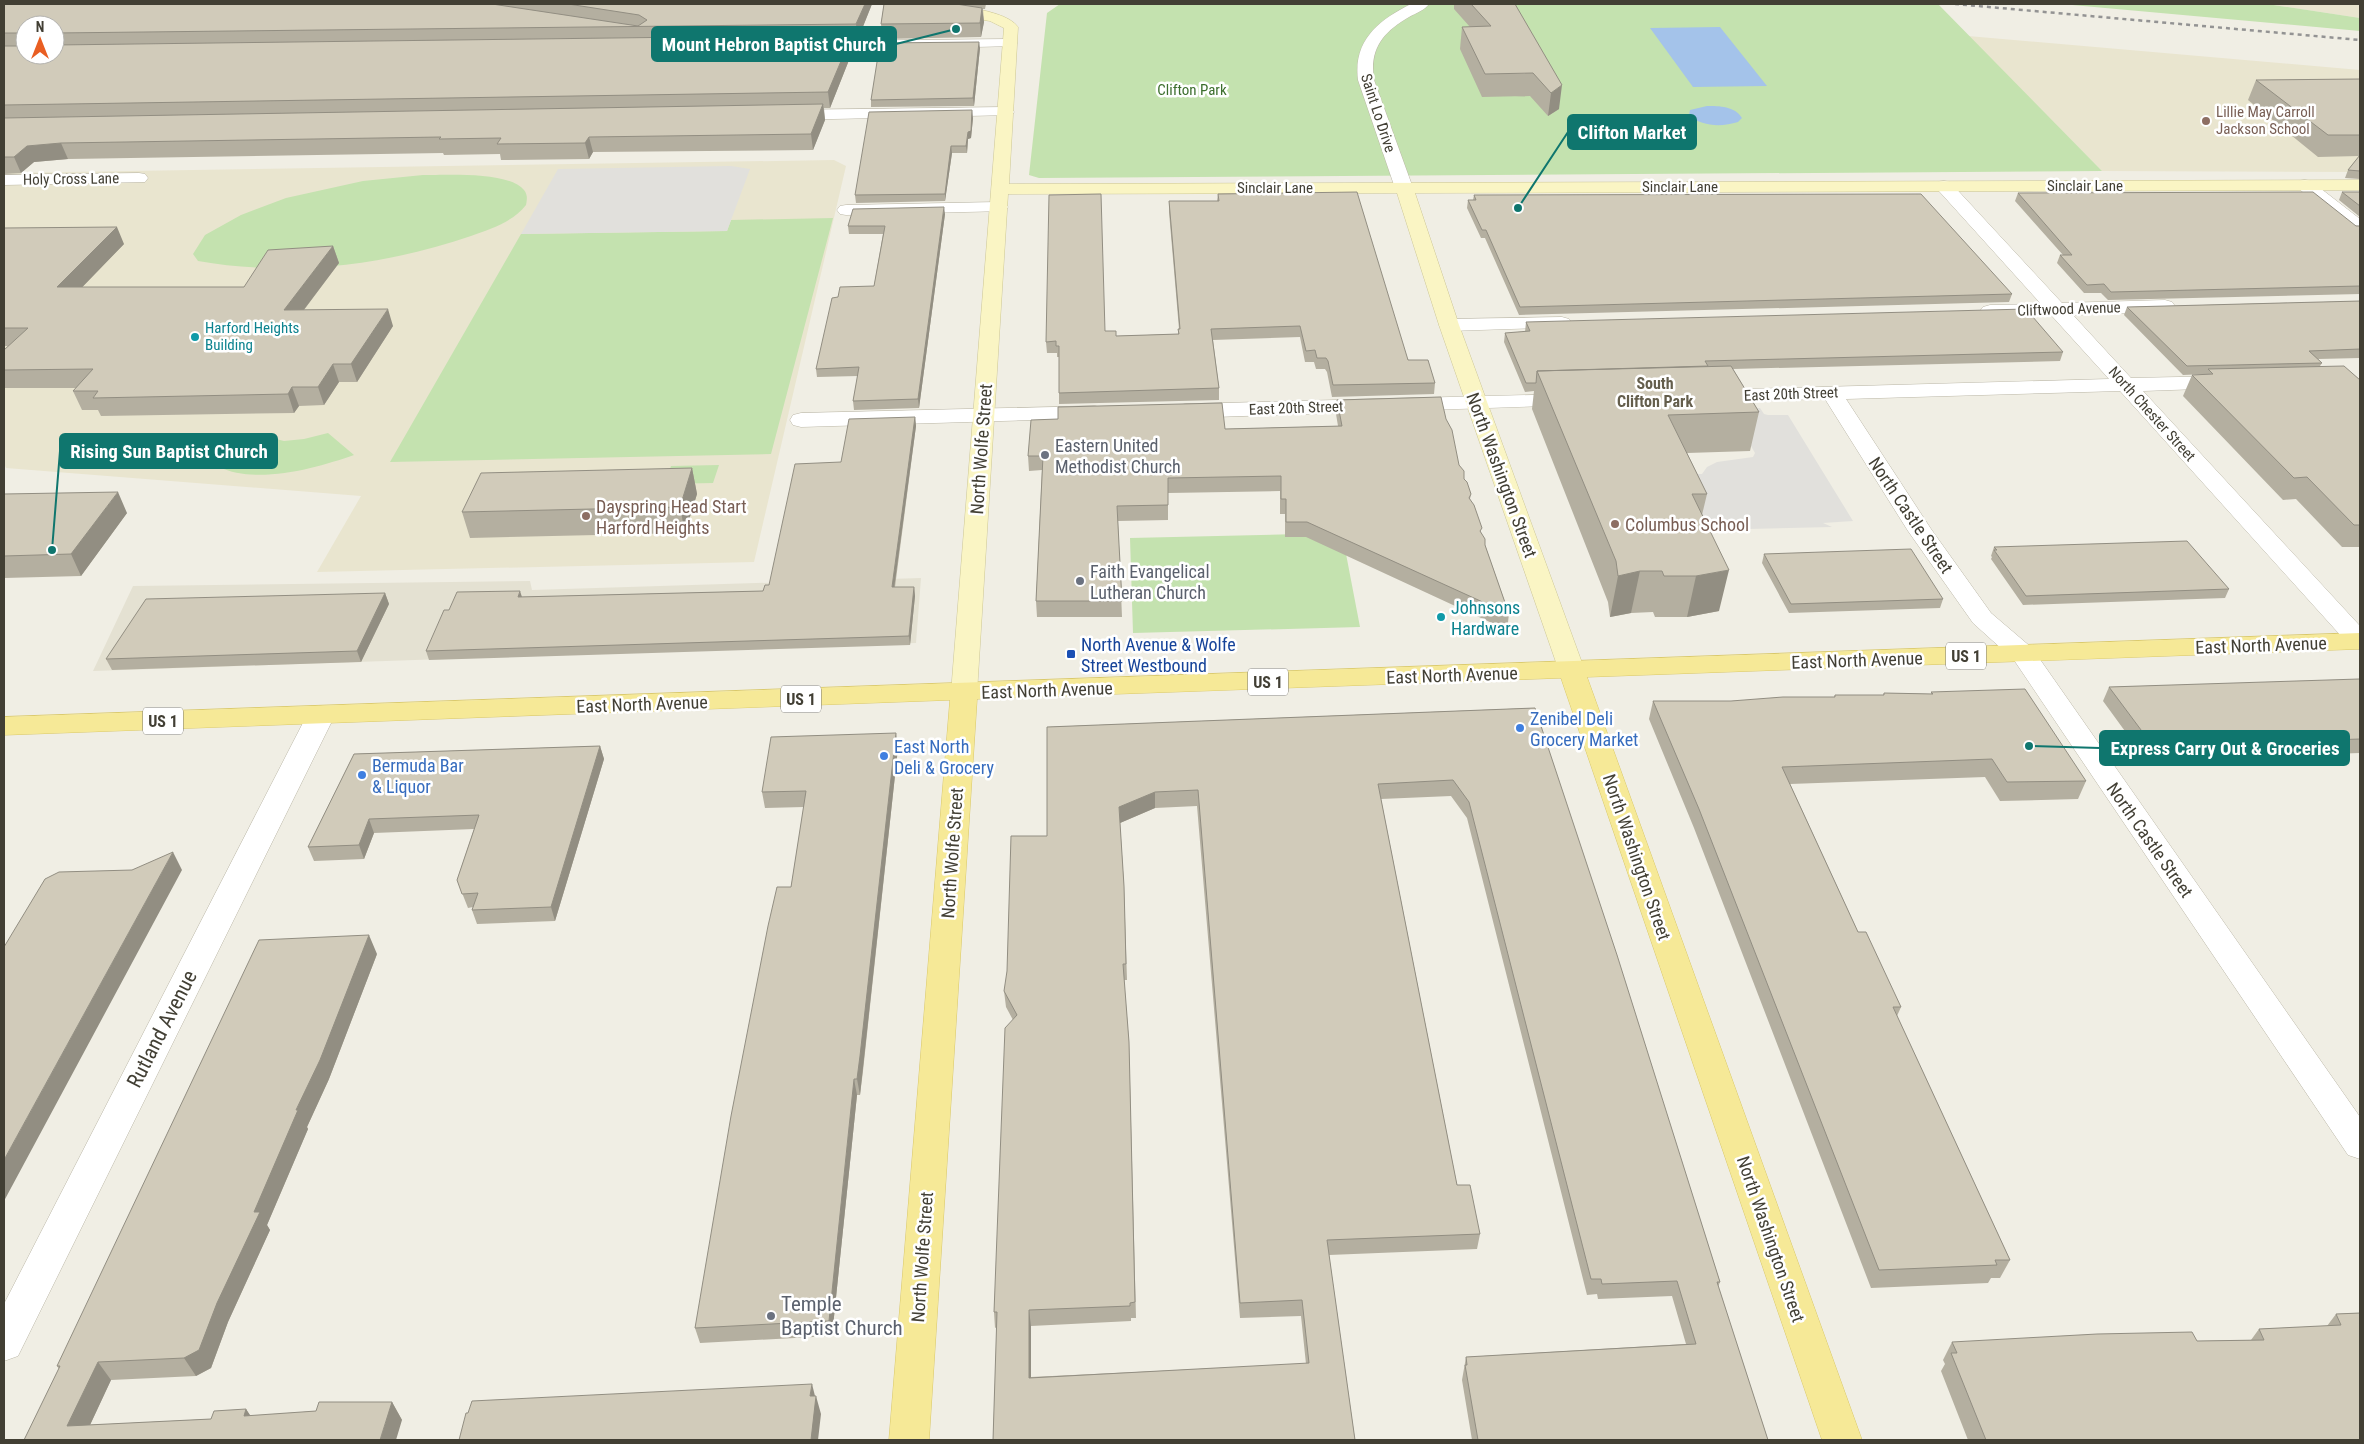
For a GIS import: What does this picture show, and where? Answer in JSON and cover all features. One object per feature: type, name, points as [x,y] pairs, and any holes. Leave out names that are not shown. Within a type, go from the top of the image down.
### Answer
[{"type":"main road","points":[[902,4],[993,17],[1004,21],[1011,35]]},
{"type":"main road","name":"North Wolfe Street","points":[[909,1440],[1011,35]]},
{"type":"main road","name":"Sinclair Lane","points":[[999,198],[1404,188],[2360,185]]},
{"type":"main road","name":"North Washington Street","points":[[1404,188],[1449,326],[1842,1440]]},
{"type":"main road","name":"East North Avenue","points":[[4,726],[964,693],[2360,641]]},
{"type":"street","name":"Saint Lo Drive","points":[[1404,188],[1366,80],[1363,64],[1369,45],[1377,33],[1391,21],[1422,4]]},
{"type":"street","points":[[803,46],[1011,35]]},
{"type":"street","points":[[776,115],[1006,112]]},
{"type":"street","name":"Holy Cross Lane","points":[[4,180],[139,178]]},
{"type":"street","points":[[2305,185],[2360,228]]},
{"type":"street","name":"North Chester Street","points":[[1944,186],[2360,641]]},
{"type":"street","name":"Sinclair Lane","points":[[846,210],[999,198]]},
{"type":"street","name":"Cliftwood Avenue","points":[[1968,312],[2184,306]]},
{"type":"street","points":[[1449,326],[1583,322]]},
{"type":"street","name":"East 20th Street","points":[[1697,397],[2245,382]]},
{"type":"street","name":"North Castle Street","points":[[1832,393],[1920,531],[1982,618],[2023,654],[2360,1145]]},
{"type":"street","name":"East 20th Street","points":[[1168,411],[1591,400]]},
{"type":"street","points":[[801,420],[1119,412]]},
{"type":"street","name":"Rutland Avenue","points":[[4,1344],[321,715]]},
{"type":"shaded area","points":[[2267,4],[2360,4],[2360,18]]},
{"type":"shaded area","name":"Lillie May Carroll Jackson School","points":[[1968,36],[2360,70],[2360,172],[2102,171]]},
{"type":"shaded area","points":[[834,160],[846,166],[754,562],[317,572],[361,496],[6,468],[4,464],[4,173]]},
{"type":"shaded area","points":[[731,166],[750,169],[727,231],[521,234],[558,169]]},
{"type":"shaded area","points":[[1760,408],[1764,414],[1768,415],[1788,415],[1853,521],[1823,523],[1832,527],[1705,530],[1678,474],[1702,474],[1707,467],[1717,462],[1753,457],[1755,453],[1730,409]]},
{"type":"shaded area","points":[[921,578],[916,643],[93,671],[133,586],[530,581],[532,590]]},
{"type":"green space","name":"Clifton Park","points":[[1060,4],[1938,4],[2102,171],[1039,178],[1029,175],[1047,13]]},
{"type":"green space","points":[[2061,4],[2267,4],[2360,18],[2360,31]]},
{"type":"green space","points":[[423,175],[476,175],[505,180],[516,184],[524,190],[527,196],[526,205],[508,220],[471,236],[404,255],[370,261],[336,266],[266,268],[198,261],[193,254],[205,235],[241,215],[286,198],[363,181]]},
{"type":"green space","points":[[833,218],[771,454],[390,462],[521,234],[727,231],[731,220]]},
{"type":"green space","points":[[328,433],[354,455],[323,465],[287,473],[251,475],[219,467],[204,454],[256,434],[284,441],[304,439]]},
{"type":"green space","points":[[719,465],[713,483],[665,484],[671,466]]},
{"type":"green space","points":[[1342,533],[1360,627],[1133,633],[1130,538]]},
{"type":"water","points":[[1720,27],[1767,86],[1693,87],[1650,28]]},
{"type":"water","points":[[1707,106],[1731,109],[1742,118],[1732,124],[1712,125],[1700,122],[1689,115],[1690,110]]},
{"type":"building","points":[[4,4],[492,4],[638,26],[647,20],[639,15],[568,4],[865,4],[856,24],[65,33],[65,15],[15,15],[15,33],[4,33]]},
{"type":"building","points":[[884,4],[956,4],[982,8],[980,23],[881,24]]},
{"type":"building","points":[[1471,4],[1515,4],[1562,85],[1551,93],[1533,73],[1485,74],[1462,27],[1491,26]]},
{"type":"building","points":[[852,35],[828,92],[4,105],[4,46],[15,46],[15,65],[65,65],[65,45]]},
{"type":"building","points":[[979,42],[973,98],[871,100],[880,43]]},
{"type":"building","points":[[2360,79],[2360,135],[2328,135],[2256,80]]},
{"type":"building","points":[[823,104],[811,134],[589,137],[585,143],[497,144],[501,138],[439,139],[441,137],[61,143],[27,146],[14,157],[4,157],[4,118]]},
{"type":"building","points":[[972,110],[971,131],[968,132],[966,146],[951,146],[945,194],[855,195],[869,112]]},
{"type":"building","points":[[2360,155],[2360,171],[2348,170]]},
{"type":"building","points":[[1357,192],[1408,360],[1428,360],[1435,383],[1333,385],[1328,361],[1326,358],[1317,358],[1315,350],[1306,351],[1300,326],[1211,329],[1219,388],[1059,393],[1059,346],[1056,346],[1056,341],[1046,342],[1049,195],[1101,194],[1105,331],[1116,331],[1116,336],[1179,334],[1169,201],[1219,201],[1218,194]]},
{"type":"building","points":[[2313,192],[2356,226],[2360,226],[2360,286],[2111,292],[2104,284],[2087,285],[2060,255],[2072,255],[2018,193]]},
{"type":"building","points":[[2342,192],[2360,192],[2360,206]]},
{"type":"building","points":[[1921,194],[2012,294],[1520,307],[1486,230],[1482,230],[1468,200],[1476,200],[1474,195]]},
{"type":"building","points":[[944,207],[918,399],[853,401],[859,367],[816,369],[832,298],[838,297],[840,287],[874,286],[885,226],[848,226],[853,209]]},
{"type":"building","name":"Harford Heights Building","points":[[117,227],[57,287],[244,287],[268,250],[333,246],[284,310],[388,309],[351,364],[333,364],[318,387],[292,387],[288,394],[93,398],[98,391],[73,391],[93,369],[4,370],[4,350],[28,328],[4,328],[4,228]]},
{"type":"building","points":[[2360,301],[2360,349],[2309,351],[2322,363],[2187,366],[2127,307]]},
{"type":"building","points":[[2026,309],[2063,352],[1705,361],[1708,366],[1537,371],[1536,383],[1526,383],[1505,333],[1530,331],[1526,322]]},
{"type":"building","points":[[1731,366],[1759,412],[1668,415],[1707,494],[1692,494],[1729,570],[1696,576],[1664,576],[1662,571],[1640,571],[1618,576],[1616,561],[1537,371]]},
{"type":"building","points":[[2344,366],[2360,380],[2360,525],[2354,525],[2307,477],[2294,478],[2192,375],[2213,374],[2208,369]]},
{"type":"building","points":[[1441,397],[1446,419],[1452,430],[1459,465],[1464,471],[1464,479],[1471,494],[1469,498],[1474,505],[1482,528],[1480,531],[1485,539],[1485,545],[1509,614],[1307,522],[1286,522],[1286,499],[1281,499],[1281,476],[1168,478],[1168,505],[1117,506],[1122,601],[1036,601],[1043,456],[1028,456],[1031,420],[1058,419],[1058,407],[1222,403],[1225,429],[1342,426],[1337,400]]},
{"type":"building","points":[[915,417],[892,587],[914,587],[909,636],[426,651],[444,610],[449,610],[457,592],[520,591],[518,597],[763,591],[765,585],[769,585],[795,464],[841,462],[849,419]]},
{"type":"building","points":[[692,468],[680,507],[462,512],[481,473]]},
{"type":"building","points":[[118,492],[71,554],[4,556],[4,494]]},
{"type":"building","points":[[2187,541],[2229,589],[2026,596],[1994,550],[1997,550],[1994,547]]},
{"type":"building","points":[[1911,549],[1943,599],[1791,604],[1764,554]]},
{"type":"building","points":[[385,593],[357,651],[106,659],[146,599]]},
{"type":"building","points":[[2359,679],[2360,739],[2153,746],[2109,687]]},
{"type":"building","points":[[2025,689],[2086,781],[2007,782],[1992,759],[1782,767],[1858,932],[1866,932],[1901,1007],[1893,1007],[2010,1260],[1995,1260],[1997,1265],[1879,1270],[1699,809],[1653,701],[1731,701],[1783,697],[1835,697],[1835,695],[1884,695],[1884,693],[1933,694],[1931,692]]},
{"type":"building","points":[[1535,708],[1617,955],[1720,1282],[1717,1282],[1768,1440],[1478,1440],[1465,1365],[1467,1365],[1466,1357],[1696,1344],[1677,1281],[1602,1284],[1601,1279],[1591,1279],[1469,802],[1453,780],[1378,784],[1457,1185],[1470,1185],[1480,1234],[1327,1240],[1355,1440],[993,1440],[997,1312],[994,1312],[1005,1028],[1017,1015],[1004,991],[1007,971],[1011,836],[1047,836],[1047,727]],"holes":[[[1198,790],[1240,1303],[1302,1300],[1309,1363],[1029,1378],[1029,1310],[1130,1306],[1130,1303],[1135,1302],[1129,1042],[1123,964],[1126,964],[1124,886],[1119,807],[1155,792]]]},
{"type":"building","points":[[896,733],[860,1056],[857,1079],[854,1079],[829,1321],[695,1328],[731,1116],[768,926],[777,887],[791,887],[806,791],[762,792],[771,737]]},
{"type":"building","points":[[600,746],[551,907],[472,910],[478,893],[462,894],[457,880],[479,815],[369,819],[359,845],[308,847],[354,754]]},
{"type":"building","points":[[173,852],[4,1160],[4,947],[45,879],[59,872],[132,870]]},
{"type":"building","points":[[369,935],[320,1060],[296,1110],[298,1110],[254,1212],[260,1212],[217,1303],[199,1350],[184,1358],[98,1362],[67,1426],[211,1419],[214,1411],[246,1409],[244,1416],[316,1411],[319,1402],[392,1402],[380,1440],[24,1440],[60,1366],[57,1366],[259,940]]},
{"type":"building","points":[[2360,1313],[2360,1440],[1986,1440],[1951,1353],[1957,1353],[1952,1342],[2097,1334],[2192,1332],[2197,1341],[2264,1340],[2259,1329],[2341,1325],[2336,1314]]},
{"type":"building","points":[[812,1384],[810,1396],[816,1396],[811,1440],[459,1440],[466,1413],[468,1413],[472,1401]]},
{"type":"railway","points":[[1955,4],[2360,40]]},
{"type":"place","name":"Mount Hebron Baptist Church","points":[[956,29]]},
{"type":"place","name":"Lillie May Carroll Jackson School","points":[[2206,121]]},
{"type":"place","name":"Clifton Market","points":[[1518,208]]},
{"type":"place","name":"Harford Heights Building","points":[[195,337]]},
{"type":"place","name":"Eastern United Methodist Church","points":[[1045,455]]},
{"type":"place","name":"Dayspring Head Start Harford Heights","points":[[586,516]]},
{"type":"place","name":"Columbus School","points":[[1615,524]]},
{"type":"place","name":"Rising Sun Baptist Church","points":[[52,550]]},
{"type":"place","name":"Faith Evangelical Lutheran Church","points":[[1080,581]]},
{"type":"place","name":"Johnsons Hardware","points":[[1441,617]]},
{"type":"place","name":"North Avenue & Wolfe Street Westbound","points":[[1071,654]]},
{"type":"place","name":"Zenibel Deli Grocery Market","points":[[1520,728]]},
{"type":"place","name":"Express Carry Out & Groceries","points":[[2029,746]]},
{"type":"place","name":"East North Deli & Grocery","points":[[884,756]]},
{"type":"place","name":"Bermuda Bar & Liquor","points":[[362,775]]},
{"type":"place","name":"Temple Baptist Church","points":[[771,1316]]},
{"type":"district","name":"South Clifton Park","points":[[1655,392]]}]
